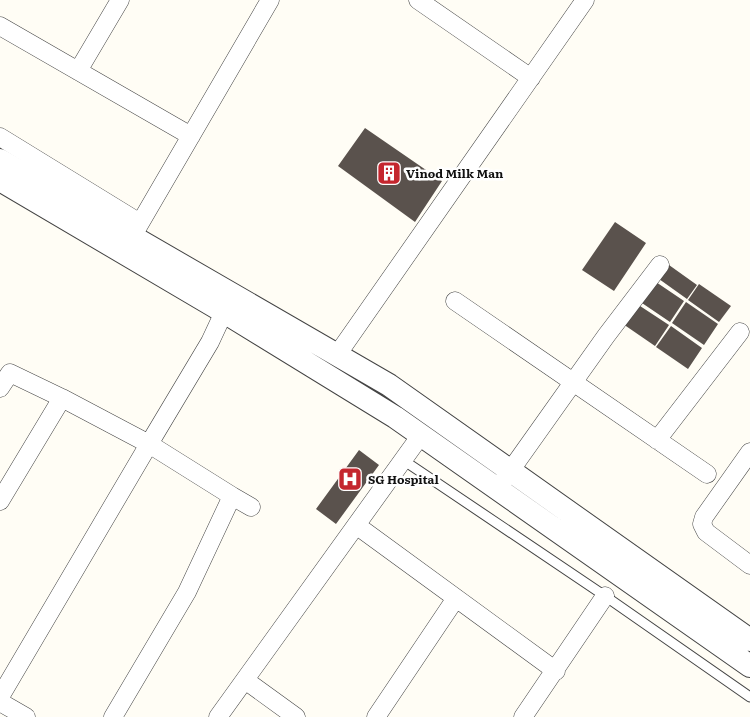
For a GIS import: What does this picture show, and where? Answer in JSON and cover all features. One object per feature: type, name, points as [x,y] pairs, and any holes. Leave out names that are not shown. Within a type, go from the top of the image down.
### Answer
[{"type":"street","points":[[78,71],[120,0]]},
{"type":"street","points":[[136,230],[270,0]]},
{"type":"street","points":[[418,0],[531,78]]},
{"type":"street","points":[[337,355],[585,0]]},
{"type":"street","points":[[0,26],[190,136]]},
{"type":"street","points":[[0,137],[136,230],[337,355],[389,385],[750,640]]},
{"type":"street","points":[[0,160],[136,230]]},
{"type":"street","points":[[0,180],[224,312],[421,435],[750,666]]},
{"type":"street","points":[[497,488],[606,336],[660,265]]},
{"type":"street","points":[[455,301],[707,474]]},
{"type":"street","points":[[0,697],[210,342],[224,312]]},
{"type":"street","points":[[657,440],[740,332]]},
{"type":"street","points":[[0,388],[10,373],[149,444],[251,507]]},
{"type":"street","points":[[0,501],[62,398]]},
{"type":"street","points":[[218,717],[421,435]]},
{"type":"street","points":[[750,452],[704,518],[702,524],[706,532],[750,565]]},
{"type":"street","points":[[113,717],[187,592],[232,496]]},
{"type":"street","points":[[356,525],[556,671]]},
{"type":"street","points":[[522,717],[556,671],[605,596]]},
{"type":"street","points":[[376,717],[456,598]]},
{"type":"street","points":[[244,680],[296,717]]},
{"type":"street","points":[[0,702],[26,717]]},
{"type":"lane","points":[[403,460],[605,596],[750,698]]},
{"type":"building","name":"Vinod Milk Man","points":[[365,128],[442,181],[415,222],[338,166]]},
{"type":"building","points":[[615,222],[646,243],[614,291],[582,270]]},
{"type":"building","points":[[669,265],[697,285],[687,299],[659,279]]},
{"type":"building","points":[[653,280],[684,301],[670,322],[639,301]]},
{"type":"building","points":[[699,284],[731,306],[719,322],[688,300]]},
{"type":"building","points":[[686,302],[718,324],[704,345],[672,323]]},
{"type":"building","points":[[637,304],[669,325],[655,346],[623,324]]},
{"type":"building","points":[[671,326],[702,348],[688,369],[656,347]]},
{"type":"building","points":[[359,450],[379,465],[336,524],[316,509]]},
{"type":"place","name":"Vinod Milk Man","points":[[389,173]]},
{"type":"place","name":"SG Hospital","points":[[350,479]]}]
